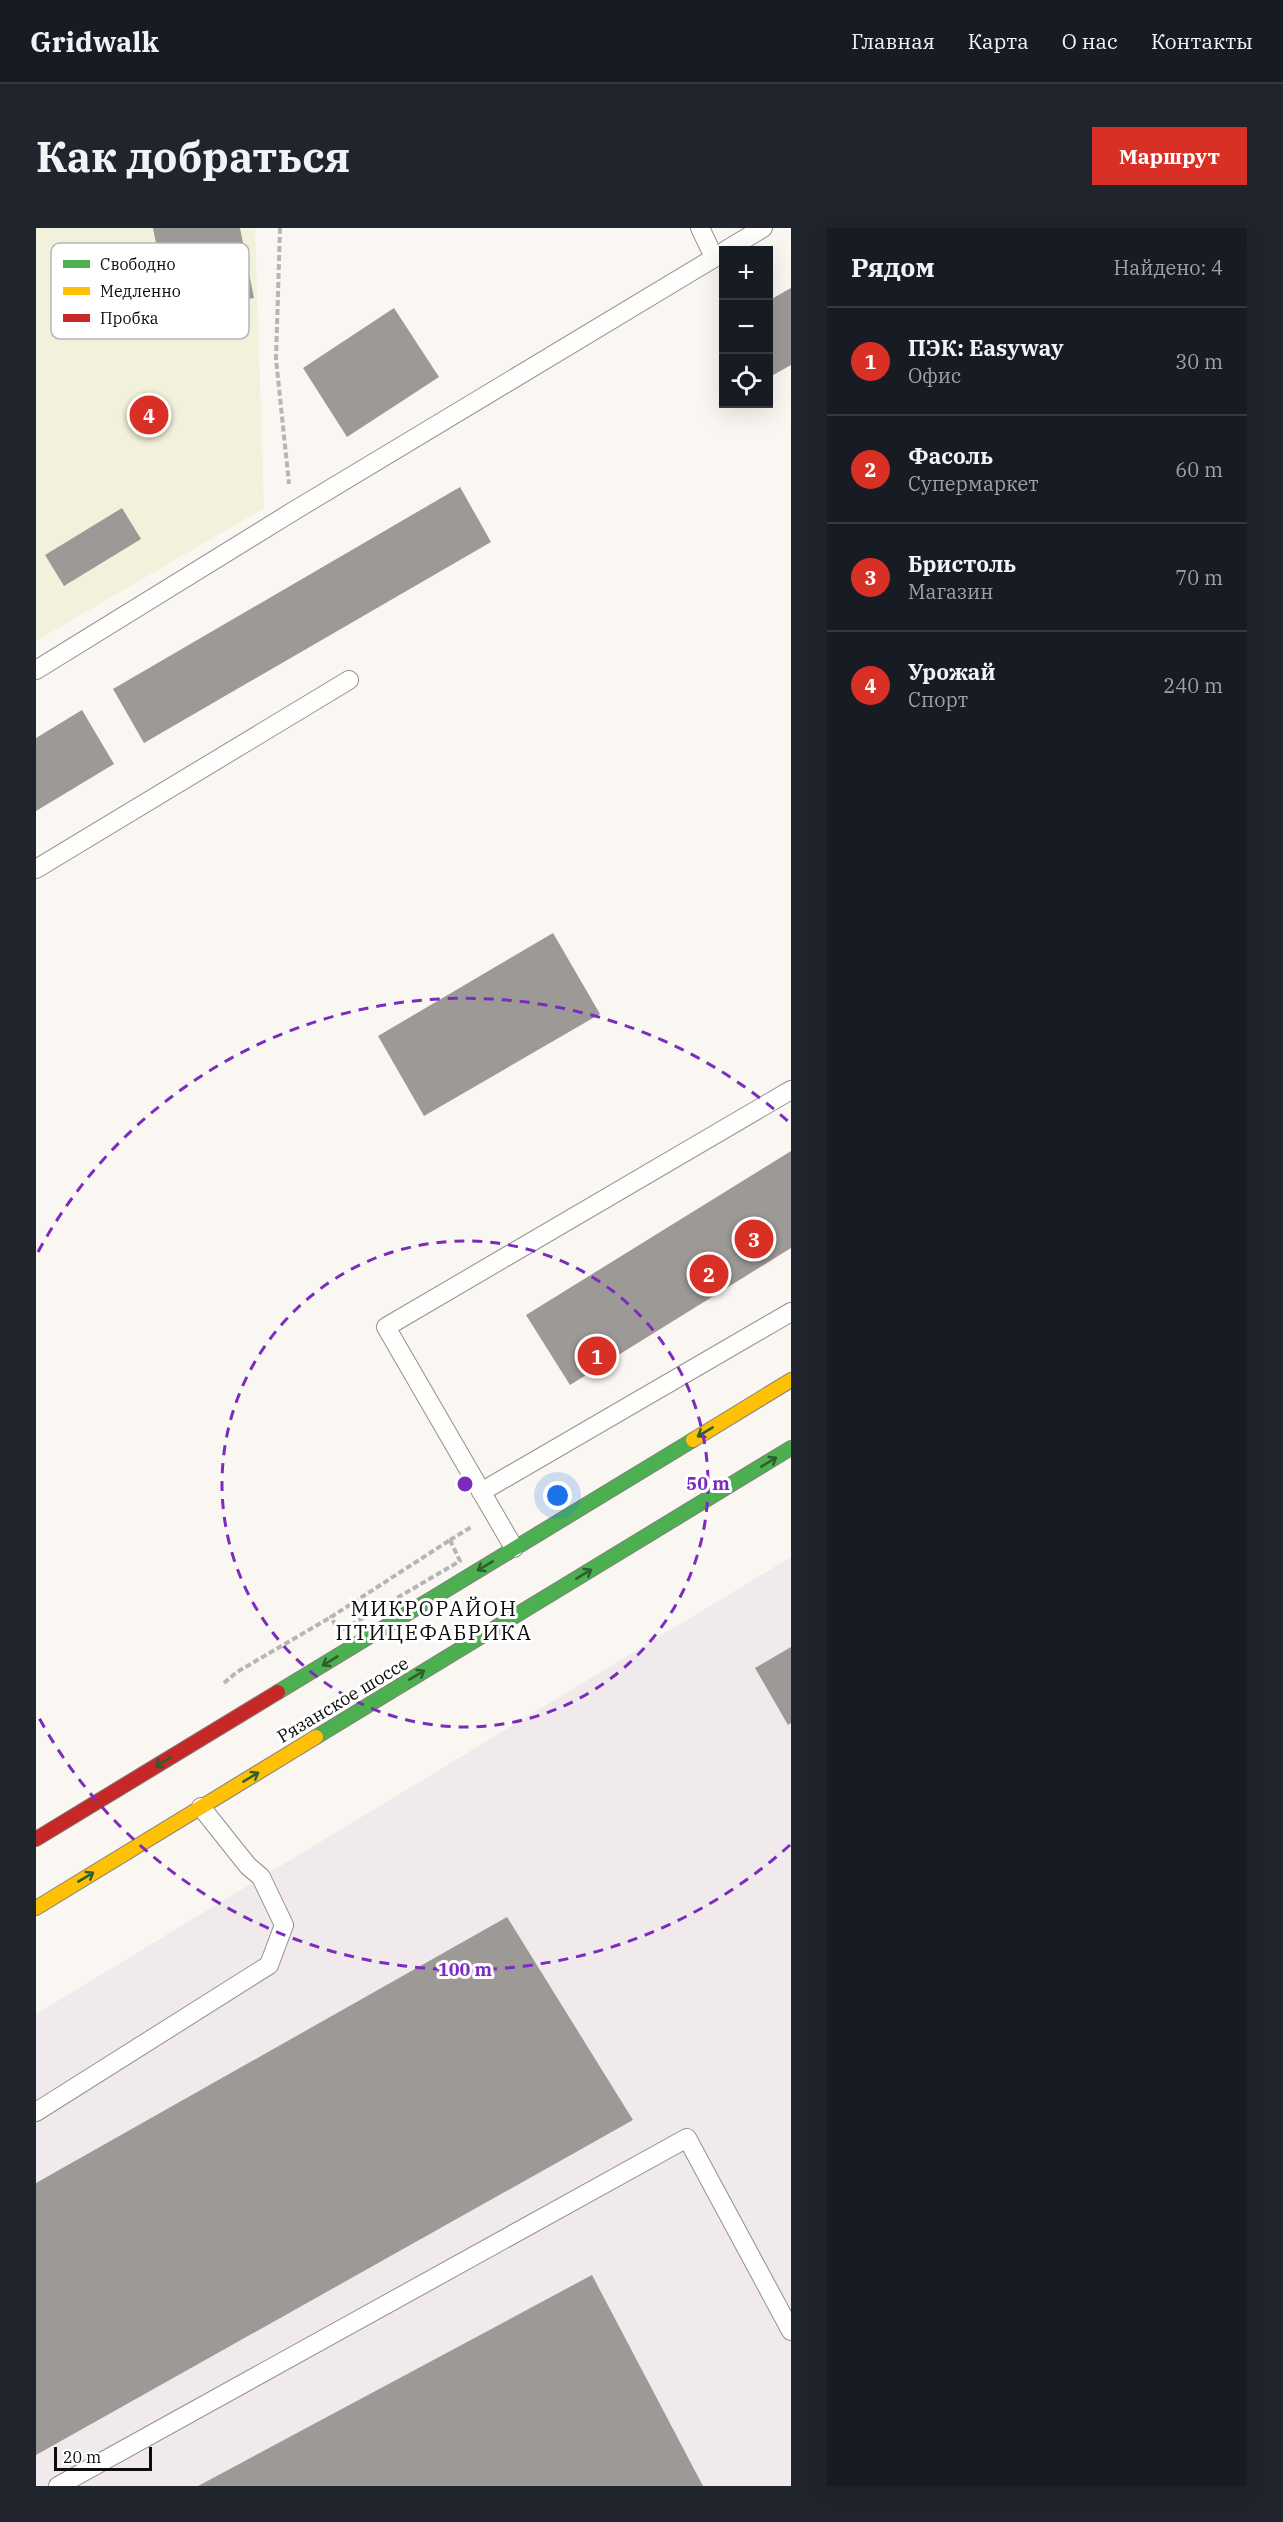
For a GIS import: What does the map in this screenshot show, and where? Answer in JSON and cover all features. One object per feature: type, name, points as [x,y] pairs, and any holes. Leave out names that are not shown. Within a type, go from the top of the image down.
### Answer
[{"type":"main road","points":[[36,1839],[791,1380]]},
{"type":"main road","name":"Рязанское шоссе","points":[[36,1908],[791,1448]]},
{"type":"lane","points":[[700,228],[719,251]]},
{"type":"lane","points":[[733,246],[763,228]]},
{"type":"lane","points":[[36,670],[292,512],[719,254]]},
{"type":"lane","points":[[36,868],[349,680]]},
{"type":"lane","points":[[514,1548],[386,1327],[791,1090]]},
{"type":"lane","points":[[481,1491],[791,1312]]},
{"type":"lane","points":[[36,2112],[269,1965],[284,1925],[261,1877],[248,1866],[201,1807]]},
{"type":"lane","points":[[58,2486],[687,2138],[791,2331]]},
{"type":"path","points":[[280,228],[276,359],[292,512]]},
{"type":"path","points":[[339,1632],[331,1617],[450,1540],[460,1561]]},
{"type":"shaded area","points":[[791,1557],[791,2486],[36,2486],[36,2014]]},
{"type":"green space","points":[[36,228],[255,228],[264,508],[36,641]]},
{"type":"building","points":[[153,228],[240,228],[243,243],[156,243]]},
{"type":"building","points":[[249,273],[254,298],[249,299]]},
{"type":"building","points":[[791,288],[791,365],[773,375],[773,300]]},
{"type":"building","points":[[394,308],[439,377],[347,437],[303,368]]},
{"type":"building","points":[[460,487],[491,542],[144,743],[113,689]]},
{"type":"building","points":[[122,508],[141,539],[64,586],[45,555]]},
{"type":"building","points":[[82,710],[114,764],[36,811],[36,738]]},
{"type":"building","points":[[553,933],[600,1014],[424,1116],[378,1036]]},
{"type":"building","points":[[791,1151],[791,1248],[570,1385],[526,1315]]},
{"type":"building","points":[[791,1647],[791,1723],[788,1725],[755,1668]]},
{"type":"building","points":[[507,1917],[633,2120],[36,2455],[36,2183]]},
{"type":"building","points":[[592,2275],[703,2486],[198,2486]]},
{"type":"traffic: fast","points":[[278,1692],[693,1440]]},
{"type":"traffic: fast","points":[[316,1737],[791,1448]]},
{"type":"traffic: slow","points":[[693,1440],[791,1380]]},
{"type":"traffic: slow","points":[[36,1908],[316,1737]]},
{"type":"traffic: jam","points":[[36,1839],[278,1692]]},
{"type":"place","name":"Урожай","points":[[149,415]]},
{"type":"place","name":"Бристоль","points":[[754,1239]]},
{"type":"place","name":"Фасоль","points":[[709,1274]]},
{"type":"place","name":"ПЭК: Easyway","points":[[597,1356]]},
{"type":"district","name":"МИКРОРАЙОН ПТИЦЕФАБРИКА","points":[[434,1621]]}]
